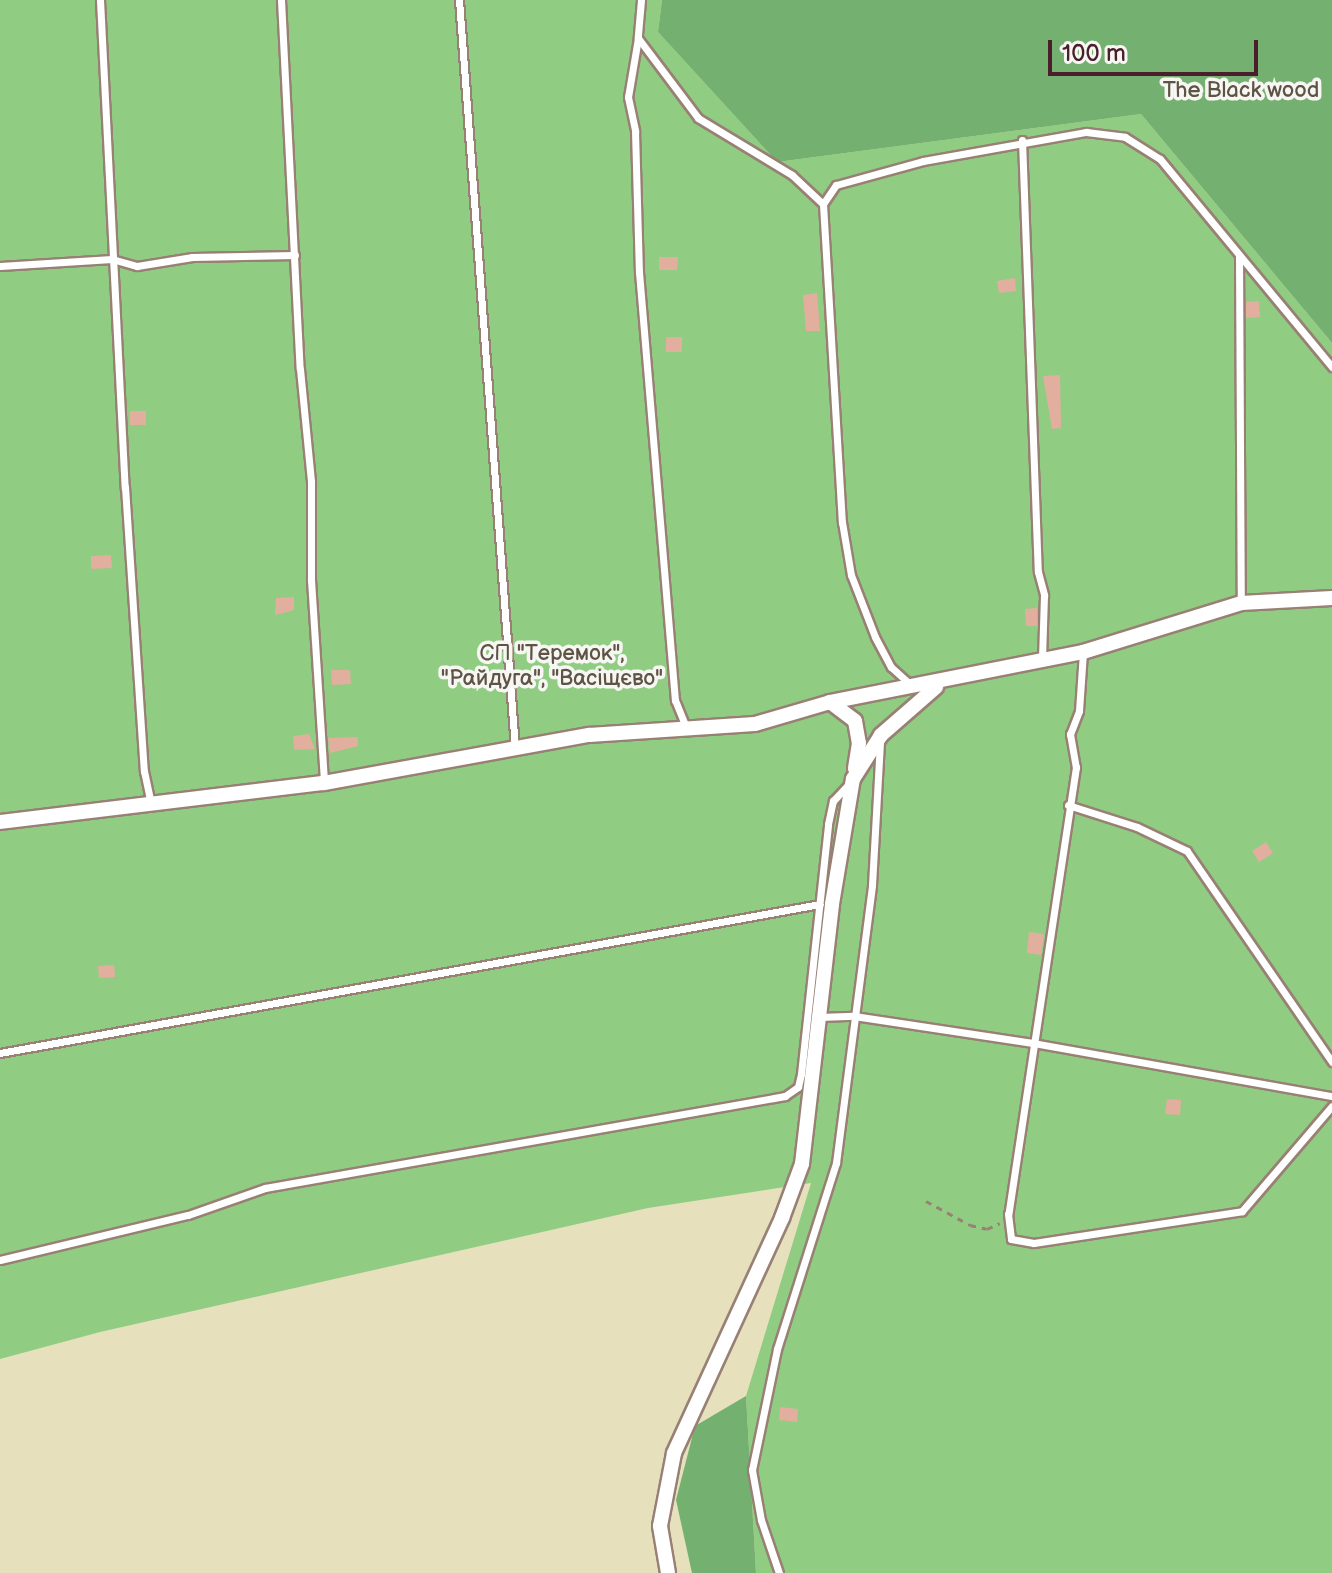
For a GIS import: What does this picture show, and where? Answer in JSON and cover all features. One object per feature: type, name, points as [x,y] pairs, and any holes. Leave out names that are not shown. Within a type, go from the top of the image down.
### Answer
[{"type":"street","points":[[0,822],[324,783],[589,735],[755,724],[830,702],[915,689],[1083,652],[1241,603],[1332,598]]},
{"type":"street","points":[[853,779],[881,735],[940,684]]},
{"type":"street","points":[[668,1573],[660,1526],[664,1488],[674,1453],[782,1218],[802,1164],[819,1017],[859,743],[855,721],[830,702]]},
{"type":"lane","points":[[100,0],[112,259],[144,771],[151,804]]},
{"type":"lane","points":[[281,0],[324,783]]},
{"type":"lane","points":[[459,0],[515,748]]},
{"type":"lane","points":[[641,0],[628,97],[635,131],[639,272],[675,700],[687,729]]},
{"type":"lane","points":[[638,38],[698,118],[792,175],[823,204]]},
{"type":"lane","points":[[915,689],[891,667],[851,575],[842,522],[823,204],[836,185],[1022,140],[1086,132],[1125,137],[1160,159],[1332,367]]},
{"type":"lane","points":[[1022,140],[1038,572],[1044,595],[1042,659]]},
{"type":"lane","points":[[0,266],[112,259],[137,266],[192,257],[295,255]]},
{"type":"lane","points":[[1239,256],[1241,603]]},
{"type":"lane","points":[[1083,652],[1079,711],[1070,734],[1076,767],[1008,1214],[1011,1239],[1034,1243],[1242,1211],[1332,1106]]},
{"type":"lane","points":[[779,1573],[761,1520],[752,1470],[777,1349],[836,1163],[872,885],[881,735]]},
{"type":"lane","points":[[0,1260],[188,1215],[265,1188],[785,1096],[798,1087],[801,1074],[833,801],[853,779]]},
{"type":"lane","points":[[1068,805],[1137,827],[1187,851],[1332,1062]]},
{"type":"lane","points":[[0,1053],[820,904]]},
{"type":"lane","points":[[819,1017],[854,1016],[1033,1043],[1332,1096]]},
{"type":"path","points":[[926,1201],[987,1229],[1008,1214]]},
{"type":"green space","name":"СП \"Теремок\", \"Райдуга\", \"Васіщєво\"","points":[[0,0],[662,0],[658,32],[777,162],[1141,114],[1332,343],[1332,1573],[756,1573],[746,1396],[811,1183],[648,1208],[100,1332],[0,1359]]},
{"type":"green space","name":"The Black wood","points":[[662,0],[1332,0],[1332,343],[1141,114],[777,162],[658,32]]},
{"type":"green space","points":[[746,1396],[756,1573],[692,1573],[676,1500],[695,1426]]},
{"type":"building","points":[[659,257],[678,257],[677,270],[659,270]]},
{"type":"building","points":[[1015,278],[1016,291],[999,293],[997,281]]},
{"type":"building","points":[[817,293],[820,331],[806,331],[803,295]]},
{"type":"building","points":[[1259,301],[1260,317],[1246,318],[1246,302]]},
{"type":"building","points":[[666,337],[682,337],[682,352],[666,352]]},
{"type":"building","points":[[1060,375],[1061,428],[1052,429],[1043,376]]},
{"type":"building","points":[[130,411],[146,411],[146,425],[130,425]]},
{"type":"building","points":[[111,555],[112,568],[91,569],[91,556]]},
{"type":"building","points":[[294,597],[294,610],[275,615],[276,598]]},
{"type":"building","points":[[1037,608],[1037,626],[1026,626],[1025,609]]},
{"type":"building","points":[[331,670],[350,670],[351,684],[332,685]]},
{"type":"building","points":[[309,734],[315,749],[294,750],[293,736]]},
{"type":"building","points":[[358,737],[358,746],[330,753],[328,738]]},
{"type":"building","points":[[1266,842],[1273,853],[1259,862],[1252,851]]},
{"type":"building","points":[[1029,932],[1044,934],[1041,955],[1027,953]]},
{"type":"building","points":[[114,965],[115,977],[99,978],[98,966]]},
{"type":"building","points":[[1167,1099],[1181,1100],[1180,1115],[1165,1114]]},
{"type":"building","points":[[780,1407],[798,1409],[797,1422],[779,1420]]}]
